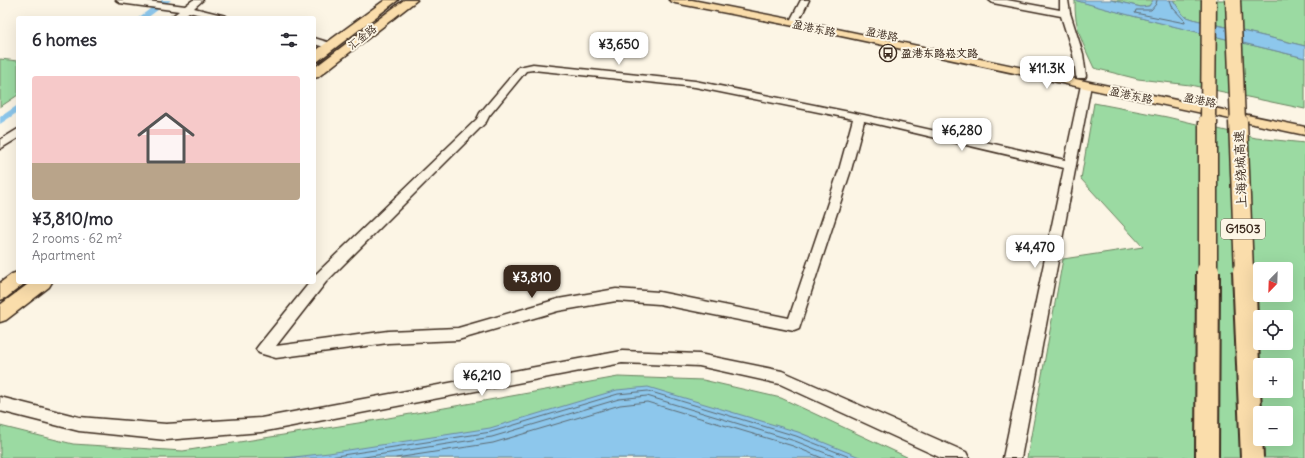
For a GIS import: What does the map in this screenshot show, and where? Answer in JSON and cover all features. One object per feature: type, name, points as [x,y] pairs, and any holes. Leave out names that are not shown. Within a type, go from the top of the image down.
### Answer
[{"type":"highway","name":"G1503","points":[[1207,458],[1209,0]]},
{"type":"highway","name":"上海绕城高速","points":[[1233,0],[1252,458]]},
{"type":"main road","name":"汇金路","points":[[316,57],[392,0]]},
{"type":"main road","name":"汇金路","points":[[316,72],[410,0]]},
{"type":"main road","name":"盈港东路","points":[[675,0],[795,20],[1083,81],[1305,132]]},
{"type":"main road","points":[[718,0],[795,20]]},
{"type":"main road","name":"盈港路","points":[[1083,81],[1305,121]]},
{"type":"main road","points":[[0,294],[16,282]]},
{"type":"main road","points":[[0,315],[40,284]]},
{"type":"street","points":[[120,0],[187,9],[215,16]]},
{"type":"street","points":[[178,16],[199,0]]},
{"type":"street","points":[[795,20],[805,0]]},
{"type":"street","points":[[993,0],[1065,14]]},
{"type":"street","points":[[1012,458],[1069,165],[1083,81],[1077,50],[1069,32],[1064,0]]},
{"type":"street","points":[[316,42],[331,46]]},
{"type":"street","points":[[316,283],[482,120],[484,115],[523,69],[532,67],[695,84],[859,118],[1069,165]]},
{"type":"street","points":[[315,284],[264,349],[276,352],[388,337],[458,334],[558,305],[616,294],[659,298],[794,325],[845,170],[859,118]]},
{"type":"street","points":[[0,145],[16,136]]},
{"type":"street","points":[[0,404],[79,424],[174,431],[261,425],[622,357],[699,360],[782,378],[960,458]]},
{"type":"green space","points":[[1075,0],[1161,23],[1305,58],[1305,109],[1190,85],[1138,79],[1094,68],[1078,27]]},
{"type":"green space","points":[[1111,0],[1153,1],[1149,6],[1141,7]]},
{"type":"green space","points":[[1173,0],[1305,0],[1305,46],[1184,16]]},
{"type":"green space","points":[[0,59],[16,61],[16,96],[0,107]]},
{"type":"green space","points":[[1094,103],[1167,117],[1256,138],[1305,143],[1305,458],[1027,458],[1063,259],[1143,247],[1081,179]]},
{"type":"green space","points":[[618,377],[703,380],[781,398],[909,458],[0,458],[0,426],[73,444],[183,451],[377,420]]},
{"type":"water","points":[[1074,0],[1111,0],[1141,7],[1149,6],[1153,0],[1173,0],[1184,16],[1305,46],[1305,58],[1160,23]]},
{"type":"water","points":[[648,387],[798,432],[862,458],[285,458],[329,453],[490,428],[617,390]]},
{"type":"waterway","points":[[145,16],[167,0]]},
{"type":"waterway","points":[[0,121],[16,109]]},
{"type":"place","name":"盈港东路崧文路","points":[[888,53]]}]
